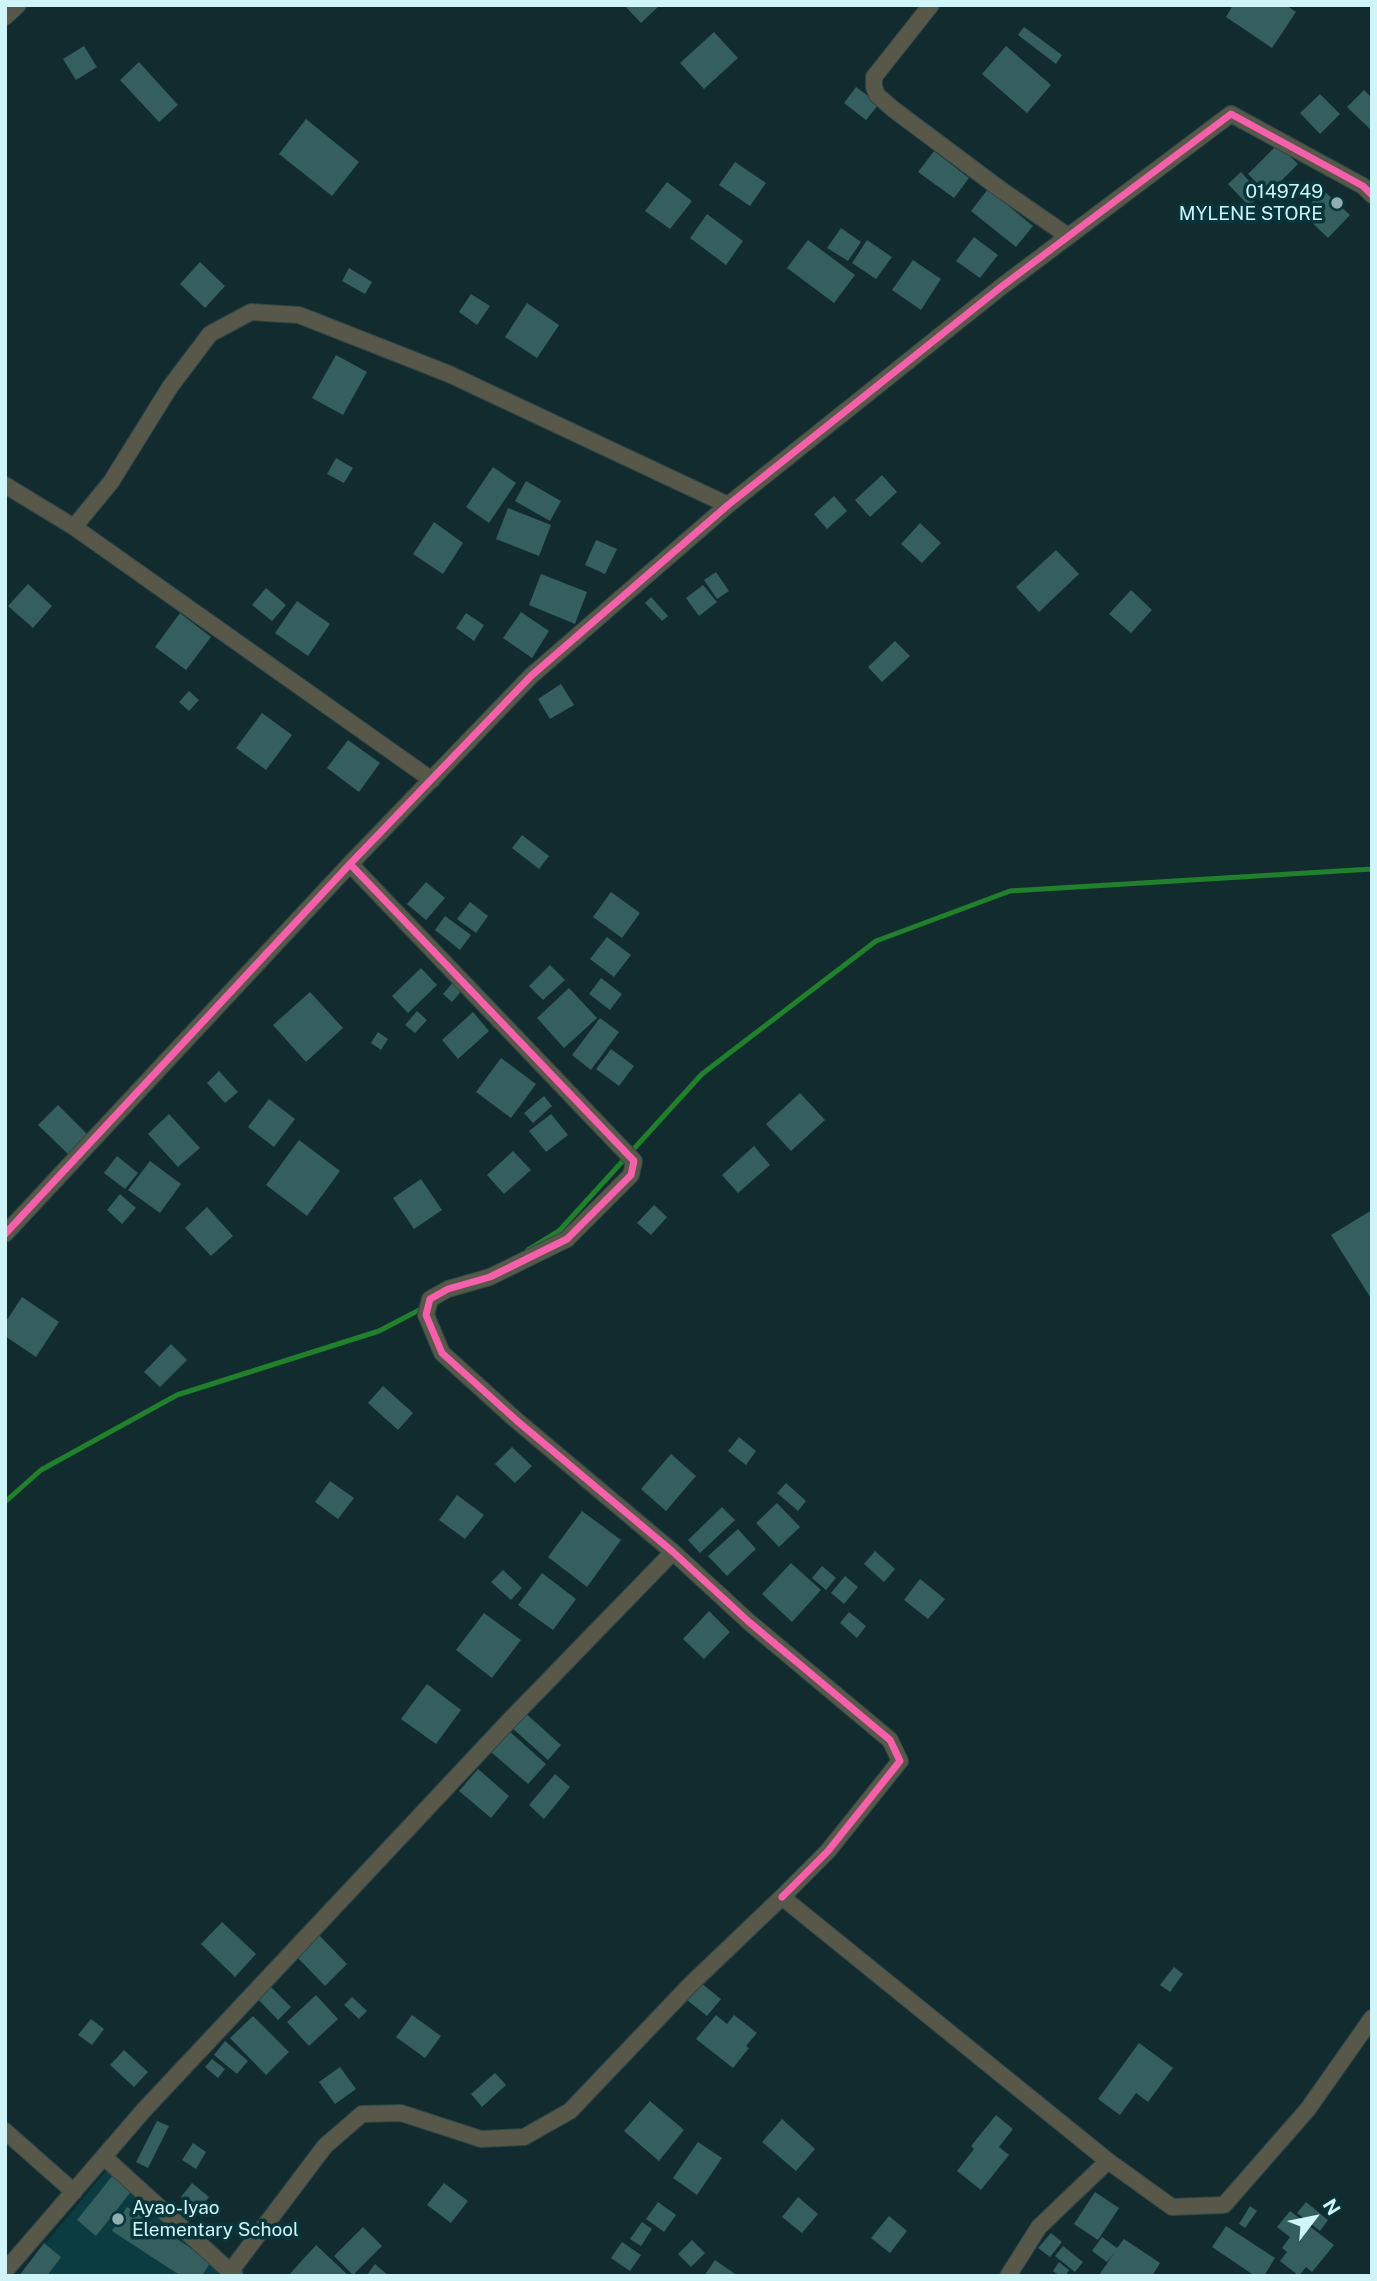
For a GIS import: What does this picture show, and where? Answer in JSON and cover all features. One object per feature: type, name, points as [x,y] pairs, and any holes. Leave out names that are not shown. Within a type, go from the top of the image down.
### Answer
[{"type":"street","points":[[5,17],[18,5]]},
{"type":"street","points":[[931,5],[874,77],[877,95],[1000,189],[1068,236]]},
{"type":"street","points":[[5,1234],[350,864],[531,676],[728,505],[1001,287],[1231,114],[1369,189]]},
{"type":"street","points":[[75,527],[111,482],[170,387],[210,334],[251,312],[299,315],[449,374],[728,505]]},
{"type":"street","points":[[5,485],[75,527],[432,780]]},
{"type":"street","points":[[104,2157],[233,2274],[325,2146],[362,2115],[401,2113],[481,2139],[524,2137],[570,2111],[691,1984],[828,1851],[900,1761],[890,1740],[749,1622],[673,1552],[516,1420],[442,1353],[426,1315],[430,1299],[490,1277],[567,1239],[631,1175],[634,1161],[350,864]]},
{"type":"street","points":[[5,2271],[154,2099],[508,1722],[673,1552]]},
{"type":"street","points":[[782,1897],[1108,2161],[1172,2207],[1224,2205],[1308,2109],[1372,2018]]},
{"type":"street","points":[[5,2131],[74,2192]]},
{"type":"street","points":[[1008,2276],[1039,2227],[1108,2161]]},
{"type":"shaded area","name":"Ayao-Iyao Elementary School","points":[[110,2166],[235,2276],[18,2276]]},
{"type":"building","points":[[624,5],[660,5],[641,23]]},
{"type":"building","points":[[1233,5],[1286,5],[1296,12],[1272,48],[1226,17]]},
{"type":"building","points":[[1024,27],[1062,55],[1056,64],[1018,35]]},
{"type":"building","points":[[714,32],[738,58],[704,89],[680,63]]},
{"type":"building","points":[[84,46],[97,67],[76,80],[63,59]]},
{"type":"building","points":[[1006,46],[1051,85],[1027,113],[982,74]]},
{"type":"building","points":[[139,62],[178,105],[159,122],[120,80]]},
{"type":"building","points":[[856,87],[879,104],[866,120],[844,103]]},
{"type":"building","points":[[1364,90],[1372,98],[1372,131],[1347,107]]},
{"type":"building","points":[[1320,94],[1340,114],[1320,134],[1300,113]]},
{"type":"building","points":[[306,119],[359,162],[332,196],[279,154]]},
{"type":"building","points":[[1278,144],[1298,164],[1268,194],[1248,174]]},
{"type":"building","points":[[934,151],[969,178],[954,198],[918,172]]},
{"type":"building","points":[[735,162],[766,183],[750,206],[719,185]]},
{"type":"building","points":[[1241,172],[1261,194],[1249,206],[1228,184]]},
{"type":"building","points":[[667,182],[692,201],[670,229],[645,211]]},
{"type":"building","points":[[988,189],[1033,226],[1016,247],[971,211]]},
{"type":"building","points":[[1323,190],[1350,215],[1328,238],[1302,213]]},
{"type":"building","points":[[707,214],[743,241],[726,265],[690,238]]},
{"type":"building","points":[[841,228],[861,242],[848,261],[827,248]]},
{"type":"building","points":[[974,237],[998,255],[980,278],[956,261]]},
{"type":"building","points":[[808,240],[855,275],[834,303],[787,268]]},
{"type":"building","points":[[867,240],[892,257],[876,279],[852,263]]},
{"type":"building","points":[[913,260],[941,279],[921,310],[892,290]]},
{"type":"building","points":[[200,262],[225,286],[205,308],[180,284]]},
{"type":"building","points":[[349,268],[372,282],[365,294],[342,281]]},
{"type":"building","points":[[471,294],[490,306],[477,325],[459,312]]},
{"type":"building","points":[[527,303],[559,325],[537,358],[505,337]]},
{"type":"building","points":[[336,355],[367,372],[343,415],[312,398]]},
{"type":"building","points":[[336,458],[353,468],[344,483],[327,474]]},
{"type":"building","points":[[493,467],[516,483],[489,523],[466,507]]},
{"type":"building","points":[[882,475],[897,492],[870,517],[855,500]]},
{"type":"building","points":[[526,481],[561,501],[550,521],[515,501]]},
{"type":"building","points":[[834,496],[847,511],[827,529],[814,514]]},
{"type":"building","points":[[508,508],[551,525],[539,556],[496,539]]},
{"type":"building","points":[[434,522],[463,543],[443,574],[413,554]]},
{"type":"building","points":[[920,523],[941,543],[922,563],[901,544]]},
{"type":"building","points":[[596,540],[617,549],[605,574],[585,565]]},
{"type":"building","points":[[1056,550],[1079,574],[1039,612],[1016,587]]},
{"type":"building","points":[[716,572],[729,591],[717,599],[704,580]]},
{"type":"building","points":[[541,574],[587,592],[575,624],[529,605]]},
{"type":"building","points":[[28,584],[52,606],[33,628],[8,606]]},
{"type":"building","points":[[703,585],[717,602],[699,616],[686,598]]},
{"type":"building","points":[[266,588],[286,605],[272,621],[252,605]]},
{"type":"building","points":[[1131,590],[1152,610],[1131,633],[1109,614]]},
{"type":"building","points":[[651,597],[668,616],[662,621],[645,603]]},
{"type":"building","points":[[297,601],[330,624],[308,656],[275,633]]},
{"type":"building","points":[[521,612],[549,631],[532,658],[503,638]]},
{"type":"building","points":[[180,613],[211,637],[186,670],[155,647]]},
{"type":"building","points":[[466,613],[484,625],[474,641],[456,628]]},
{"type":"building","points":[[895,641],[910,656],[882,682],[868,667]]},
{"type":"building","points":[[561,684],[574,705],[550,719],[538,699]]},
{"type":"building","points":[[189,691],[199,700],[189,711],[179,702]]},
{"type":"building","points":[[262,713],[292,735],[266,770],[236,748]]},
{"type":"building","points":[[348,740],[380,763],[359,792],[327,768]]},
{"type":"building","points":[[522,835],[549,856],[539,869],[512,848]]},
{"type":"building","points":[[426,882],[445,898],[426,920],[407,904]]},
{"type":"building","points":[[611,892],[640,913],[622,938],[593,917]]},
{"type":"building","points":[[470,902],[488,916],[476,933],[457,919]]},
{"type":"building","points":[[445,916],[471,935],[460,950],[435,930]]},
{"type":"building","points":[[607,937],[631,955],[614,977],[590,959]]},
{"type":"building","points":[[550,965],[565,980],[543,1000],[529,986]]},
{"type":"building","points":[[421,968],[437,985],[408,1013],[392,996]]},
{"type":"building","points":[[601,978],[622,994],[610,1010],[589,994]]},
{"type":"building","points":[[456,979],[465,987],[452,1002],[443,994]]},
{"type":"building","points":[[569,988],[597,1018],[564,1048],[537,1018]]},
{"type":"building","points":[[310,992],[343,1028],[306,1062],[273,1025]]},
{"type":"building","points":[[417,1011],[427,1020],[415,1033],[405,1025]]},
{"type":"building","points":[[473,1012],[489,1031],[458,1059],[442,1040]]},
{"type":"building","points":[[600,1018],[619,1032],[591,1070],[572,1055]]},
{"type":"building","points":[[378,1032],[388,1039],[381,1050],[371,1043]]},
{"type":"building","points":[[611,1049],[634,1066],[619,1086],[596,1069]]},
{"type":"building","points":[[501,1058],[536,1084],[511,1118],[476,1092]]},
{"type":"building","points":[[219,1071],[238,1092],[225,1103],[207,1083]]},
{"type":"building","points":[[800,1093],[825,1120],[791,1151],[766,1124]]},
{"type":"building","points":[[544,1096],[552,1106],[533,1123],[524,1113]]},
{"type":"building","points":[[269,1099],[295,1119],[274,1147],[248,1127]]},
{"type":"building","points":[[58,1105],[87,1134],[68,1154],[38,1125]]},
{"type":"building","points":[[169,1114],[200,1148],[178,1167],[148,1134]]},
{"type":"building","points":[[551,1114],[568,1135],[546,1152],[529,1131]]},
{"type":"building","points":[[299,1140],[340,1171],[307,1216],[266,1185]]},
{"type":"building","points":[[754,1146],[770,1165],[738,1193],[722,1175]]},
{"type":"building","points":[[513,1151],[531,1170],[504,1194],[487,1175]]},
{"type":"building","points":[[117,1156],[138,1173],[125,1189],[104,1173]]},
{"type":"building","points":[[150,1161],[181,1184],[160,1213],[128,1190]]},
{"type":"building","points":[[421,1179],[442,1210],[414,1229],[393,1198]]},
{"type":"building","points":[[120,1194],[136,1208],[122,1224],[107,1210]]},
{"type":"building","points":[[654,1205],[667,1217],[651,1235],[637,1223]]},
{"type":"building","points":[[207,1207],[233,1236],[211,1256],[185,1228]]},
{"type":"building","points":[[1372,1210],[1372,1300],[1331,1235]]},
{"type":"building","points":[[22,1297],[59,1322],[36,1357],[5,1336],[5,1323]]},
{"type":"building","points":[[171,1344],[187,1360],[160,1387],[144,1372]]},
{"type":"building","points":[[383,1386],[413,1413],[398,1430],[368,1403]]},
{"type":"building","points":[[739,1437],[756,1451],[746,1465],[728,1451]]},
{"type":"building","points":[[512,1447],[532,1466],[515,1483],[495,1464]]},
{"type":"building","points":[[671,1454],[696,1476],[666,1511],[641,1489]]},
{"type":"building","points":[[330,1481],[354,1498],[338,1519],[315,1502]]},
{"type":"building","points":[[786,1483],[806,1501],[798,1511],[777,1493]]},
{"type":"building","points":[[457,1495],[484,1515],[465,1539],[439,1520]]},
{"type":"building","points":[[777,1503],[800,1527],[779,1547],[756,1523]]},
{"type":"building","points":[[722,1507],[735,1520],[700,1553],[688,1540]]},
{"type":"building","points":[[582,1511],[621,1540],[587,1587],[548,1557]]},
{"type":"building","points":[[738,1529],[756,1549],[727,1576],[708,1556]]},
{"type":"building","points":[[875,1551],[895,1569],[884,1582],[864,1564]]},
{"type":"building","points":[[791,1563],[821,1590],[792,1622],[762,1594]]},
{"type":"building","points":[[822,1566],[836,1578],[826,1590],[812,1578]]},
{"type":"building","points":[[503,1570],[522,1588],[511,1600],[491,1582]]},
{"type":"building","points":[[542,1573],[576,1599],[553,1630],[518,1605]]},
{"type":"building","points":[[845,1576],[858,1587],[844,1604],[831,1593]]},
{"type":"building","points":[[920,1579],[945,1599],[928,1619],[904,1600]]},
{"type":"building","points":[[709,1611],[730,1632],[704,1659],[683,1639]]},
{"type":"building","points":[[849,1612],[866,1626],[857,1638],[840,1623]]},
{"type":"building","points":[[484,1613],[521,1640],[492,1678],[456,1650]]},
{"type":"building","points":[[427,1684],[461,1710],[436,1744],[401,1719]]},
{"type":"building","points":[[524,1712],[561,1745],[548,1760],[511,1727]]},
{"type":"building","points":[[509,1731],[546,1764],[528,1784],[491,1752]]},
{"type":"building","points":[[478,1769],[509,1796],[491,1818],[459,1791]]},
{"type":"building","points":[[555,1774],[570,1787],[544,1819],[529,1805]]},
{"type":"building","points":[[222,1922],[256,1954],[235,1977],[201,1944]]},
{"type":"building","points":[[319,1935],[347,1964],[325,1986],[297,1957]]},
{"type":"building","points":[[1174,1967],[1183,1974],[1170,1992],[1160,1985]]},
{"type":"building","points":[[701,1983],[721,1999],[707,2016],[687,2000]]},
{"type":"building","points":[[268,1984],[291,2007],[278,2020],[255,1996]]},
{"type":"building","points":[[316,1995],[338,2019],[309,2046],[287,2022]]},
{"type":"building","points":[[352,1997],[367,2011],[359,2019],[344,2005]]},
{"type":"building","points":[[412,2015],[441,2036],[425,2058],[396,2037]]},
{"type":"building","points":[[716,2015],[727,2024],[734,2015],[757,2033],[733,2068],[696,2039]]},
{"type":"building","points":[[253,2016],[289,2052],[266,2075],[230,2038]]},
{"type":"building","points":[[91,2019],[104,2029],[92,2045],[78,2035]]},
{"type":"building","points":[[225,2041],[248,2061],[237,2074],[214,2055]]},
{"type":"building","points":[[1139,2043],[1173,2068],[1148,2102],[1136,2093],[1120,2115],[1098,2099]]},
{"type":"building","points":[[124,2050],[148,2072],[134,2087],[110,2065]]},
{"type":"building","points":[[212,2059],[225,2069],[218,2078],[205,2067]]},
{"type":"building","points":[[340,2067],[356,2089],[335,2104],[319,2082]]},
{"type":"building","points":[[495,2073],[506,2085],[482,2107],[471,2094]]},
{"type":"building","points":[[650,2101],[684,2130],[659,2161],[624,2131]]},
{"type":"building","points":[[996,2115],[1013,2129],[999,2147],[1009,2155],[981,2190],[957,2171],[974,2149],[971,2146]]},
{"type":"building","points":[[782,2119],[815,2149],[796,2171],[762,2142]]},
{"type":"building","points":[[157,2121],[169,2126],[148,2168],[136,2162]]},
{"type":"building","points":[[698,2142],[722,2158],[697,2195],[673,2178]]},
{"type":"building","points":[[193,2143],[206,2152],[196,2169],[182,2160]]},
{"type":"building","points":[[114,2174],[133,2189],[96,2236],[77,2220]]},
{"type":"building","points":[[192,2183],[209,2197],[198,2211],[181,2197]]},
{"type":"building","points":[[444,2183],[468,2201],[451,2223],[427,2205]]},
{"type":"building","points":[[1095,2192],[1119,2208],[1098,2240],[1074,2224]]},
{"type":"building","points":[[798,2197],[818,2214],[802,2233],[782,2217]]},
{"type":"building","points":[[658,2202],[676,2215],[664,2232],[646,2219]]},
{"type":"building","points":[[1306,2202],[1328,2220],[1320,2231],[1297,2213]]},
{"type":"building","points":[[1250,2206],[1257,2211],[1245,2228],[1239,2224]]},
{"type":"building","points":[[127,2207],[211,2261],[202,2276],[181,2276],[112,2231]]},
{"type":"building","points":[[1290,2211],[1334,2245],[1312,2272],[1306,2267],[1299,2276],[1280,2261],[1287,2252],[1282,2248],[1290,2237],[1277,2227]]},
{"type":"building","points":[[889,2216],[907,2231],[890,2253],[871,2238]]},
{"type":"building","points":[[642,2222],[652,2229],[641,2246],[630,2239]]},
{"type":"building","points":[[1226,2226],[1275,2258],[1264,2276],[1255,2276],[1212,2247]]},
{"type":"building","points":[[363,2227],[382,2246],[353,2275],[334,2256]]},
{"type":"building","points":[[1051,2233],[1062,2242],[1050,2257],[1038,2248]]},
{"type":"building","points":[[1102,2237],[1117,2248],[1124,2239],[1160,2263],[1152,2276],[1101,2276],[1099,2275],[1115,2252],[1107,2262],[1092,2251]]},
{"type":"building","points":[[692,2240],[705,2253],[691,2267],[678,2254]]},
{"type":"building","points":[[622,2242],[641,2255],[630,2271],[611,2258]]},
{"type":"building","points":[[44,2243],[61,2257],[47,2276],[19,2276]]},
{"type":"building","points":[[316,2245],[349,2276],[288,2276]]},
{"type":"building","points":[[1063,2246],[1083,2262],[1075,2272],[1055,2256]]},
{"type":"building","points":[[715,2260],[738,2276],[704,2276]]},
{"type":"building","points":[[1059,2262],[1069,2270],[1065,2276],[1053,2271]]},
{"type":"building","points":[[375,2264],[389,2276],[366,2276]]},
{"type":"waterway","points":[[528,1250],[559,1231],[702,1074],[876,941],[1010,891],[1372,869]]},
{"type":"waterway","points":[[5,1502],[41,1470],[177,1395],[379,1331],[425,1307]]},
{"type":"cycle path","points":[[5,1234],[350,864],[531,676],[728,505],[1001,287],[1231,114],[1363,186],[1372,195]]},
{"type":"cycle path","points":[[350,864],[634,1161],[631,1175],[567,1239],[490,1277],[448,1289],[430,1299],[426,1315],[442,1353],[516,1420],[673,1552],[749,1622],[890,1740],[900,1761],[828,1851],[782,1897]]},
{"type":"place","name":"0149749 MYLENE STORE","points":[[1337,203]]},
{"type":"place","name":"Ayao-Iyao Elementary School","points":[[118,2219]]}]
